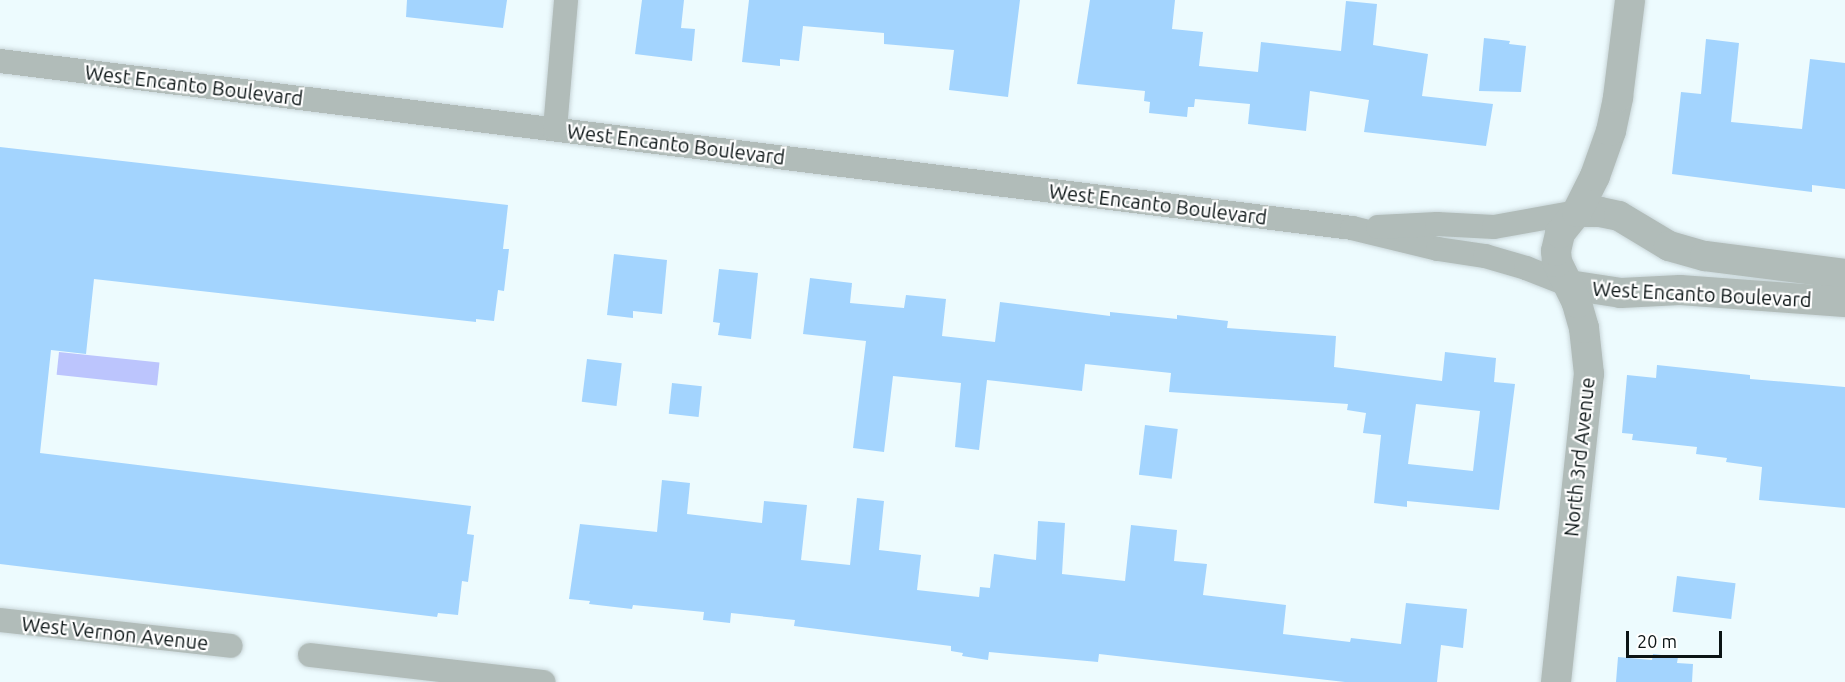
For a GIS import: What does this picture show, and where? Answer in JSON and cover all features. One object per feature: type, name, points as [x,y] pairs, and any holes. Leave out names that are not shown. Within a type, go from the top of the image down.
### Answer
[{"type":"street","points":[[555,129],[566,0]]},
{"type":"street","name":"North 3rd Avenue","points":[[1556,682],[1589,374],[1584,328],[1569,285],[1557,262],[1556,251],[1560,233],[1578,212],[1595,176],[1611,131],[1618,97],[1630,0]]},
{"type":"street","name":"West Encanto Boulevard","points":[[0,61],[1352,228],[1438,249],[1485,256],[1526,268],[1569,285],[1621,293],[1680,290],[1845,302]]},
{"type":"street","name":"West Encanto Boulevard","points":[[1352,228],[1437,224],[1494,227],[1578,212],[1600,212],[1620,216],[1670,246],[1705,256],[1845,274]]},
{"type":"street","name":"West Vernon Avenue","points":[[0,620],[231,646]]},
{"type":"street","points":[[310,655],[543,682]]},
{"type":"water","points":[[59,352],[159,363],[157,385],[57,375]]},
{"type":"building","points":[[407,0],[507,0],[503,28],[406,17]]},
{"type":"building","points":[[642,0],[684,0],[681,28],[695,29],[692,61],[635,54]]},
{"type":"building","points":[[749,0],[1020,0],[1008,97],[949,90],[954,50],[884,44],[884,33],[803,26],[799,61],[780,59],[780,66],[742,62]]},
{"type":"building","points":[[1090,0],[1175,0],[1172,29],[1203,32],[1199,66],[1258,72],[1261,42],[1341,51],[1346,1],[1377,4],[1373,45],[1428,54],[1422,96],[1493,104],[1486,146],[1364,132],[1369,100],[1310,91],[1306,131],[1248,124],[1250,104],[1195,99],[1194,107],[1188,107],[1187,117],[1149,113],[1150,102],[1144,101],[1145,91],[1077,84]]},
{"type":"building","points":[[1484,38],[1510,41],[1509,44],[1526,46],[1521,92],[1479,91]]},
{"type":"building","points":[[1706,39],[1739,43],[1731,122],[1802,129],[1810,59],[1845,63],[1845,189],[1812,185],[1812,192],[1672,174],[1681,92],[1701,94]]},
{"type":"building","points":[[0,147],[508,205],[503,249],[509,249],[504,291],[498,290],[494,321],[476,319],[476,322],[94,279],[86,354],[51,350],[40,453],[471,506],[467,534],[474,535],[468,582],[462,581],[458,615],[438,613],[437,617],[0,564]]},
{"type":"building","points":[[614,254],[667,260],[662,314],[633,311],[633,318],[607,315]]},
{"type":"building","points":[[719,269],[758,273],[751,339],[718,335],[720,323],[713,322]]},
{"type":"building","points":[[810,278],[852,283],[850,303],[904,308],[906,295],[946,299],[942,336],[995,342],[1000,302],[1110,316],[1110,312],[1177,319],[1177,315],[1228,321],[1227,328],[1336,336],[1334,367],[1442,381],[1445,352],[1496,358],[1494,382],[1515,384],[1499,510],[1407,501],[1407,507],[1374,503],[1381,435],[1363,433],[1366,413],[1347,410],[1348,404],[1169,392],[1171,373],[1085,364],[1082,391],[987,380],[979,450],[955,447],[961,383],[893,376],[884,452],[853,448],[866,341],[803,334]],"holes":[[[1416,404],[1480,411],[1473,471],[1408,464]]]},
{"type":"building","points":[[587,359],[622,363],[616,406],[582,402]]},
{"type":"building","points":[[1657,365],[1750,375],[1750,379],[1845,387],[1845,508],[1759,500],[1762,467],[1726,462],[1727,458],[1696,454],[1697,447],[1632,440],[1633,434],[1622,433],[1627,375],[1656,378]]},
{"type":"building","points":[[672,383],[702,386],[699,417],[669,414]]},
{"type":"building","points":[[1145,425],[1178,429],[1172,479],[1139,475]]},
{"type":"building","points":[[662,480],[690,483],[687,514],[762,523],[764,501],[807,505],[801,560],[850,565],[857,498],[884,501],[879,550],[921,555],[917,590],[979,597],[980,587],[990,588],[994,554],[1036,560],[1038,521],[1065,523],[1062,574],[1125,581],[1131,525],[1177,530],[1174,561],[1207,564],[1203,595],[1286,605],[1283,634],[1350,642],[1351,638],[1401,644],[1406,603],[1467,609],[1463,648],[1441,645],[1437,682],[1345,682],[1099,654],[1098,662],[989,652],[988,660],[962,656],[963,653],[951,651],[951,646],[794,626],[795,620],[731,613],[730,623],[703,620],[704,612],[633,605],[632,609],[589,604],[590,601],[569,599],[580,524],[657,532]]},
{"type":"building","points":[[1677,576],[1736,583],[1731,619],[1673,612]]},
{"type":"building","points":[[1653,654],[1678,657],[1677,663],[1693,664],[1692,682],[1616,682],[1618,657],[1652,660]]}]
